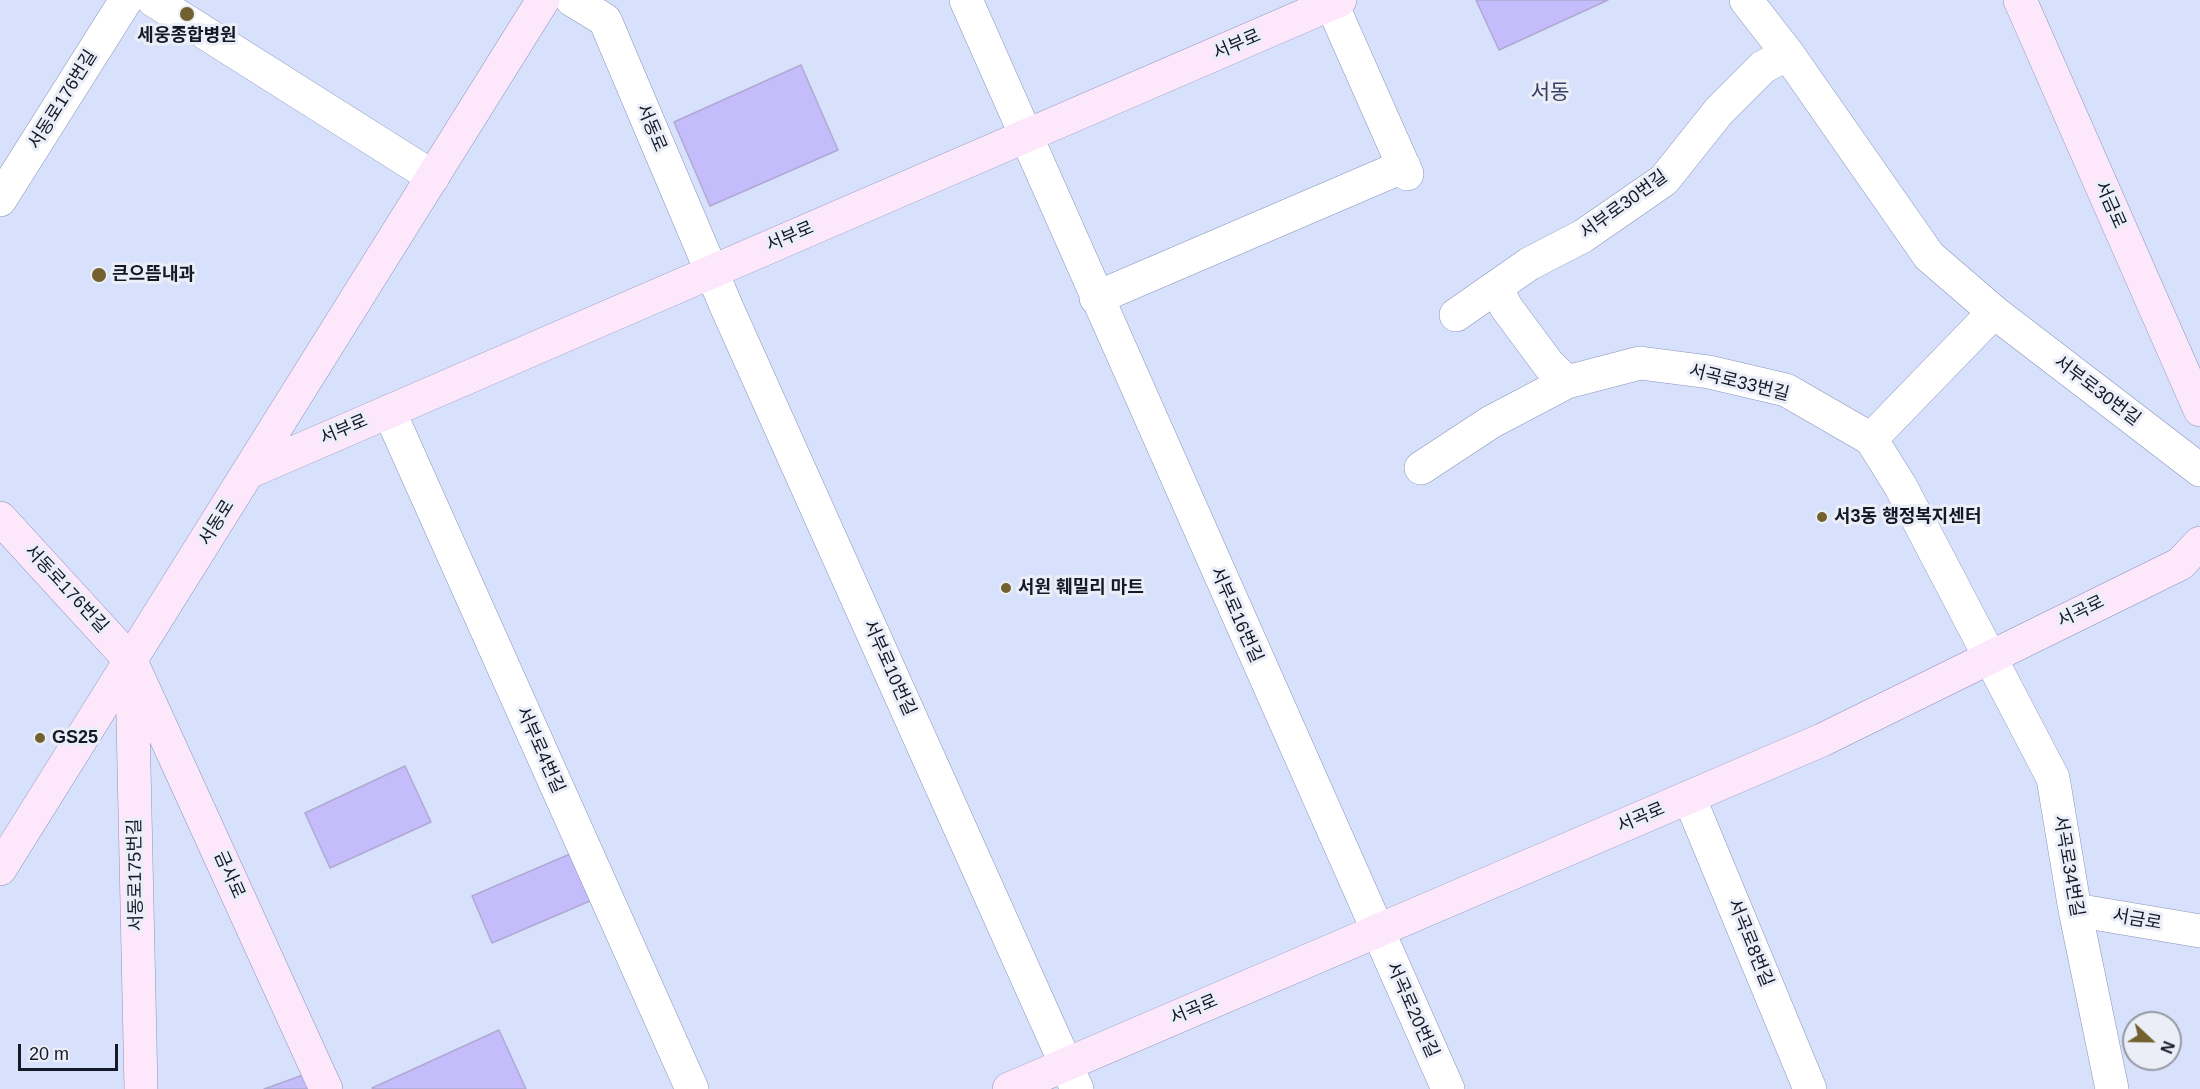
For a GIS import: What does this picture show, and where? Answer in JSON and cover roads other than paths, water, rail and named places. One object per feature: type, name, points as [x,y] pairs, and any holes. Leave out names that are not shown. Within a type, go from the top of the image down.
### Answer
[{"type":"street","name":"서동로176번길","points":[[0,200],[126,0]]},
{"type":"street","points":[[153,0],[433,177]]},
{"type":"street","name":"서동로","points":[[0,869],[543,0]]},
{"type":"street","name":"서동로","points":[[572,0],[605,20],[712,272]]},
{"type":"street","name":"서부로16번길","points":[[966,0],[1377,931]]},
{"type":"street","name":"서부로30번길","points":[[1746,0],[1788,54],[1929,256],[1994,312],[2200,470]]},
{"type":"street","name":"서금로","points":[[2020,0],[2200,410]]},
{"type":"street","name":"서부로","points":[[249,472],[1334,1],[1406,170],[1096,298]]},
{"type":"street","name":"서부로30번길","points":[[1497,288],[1529,264],[1583,236],[1664,180],[1719,111],[1763,67],[1788,54]]},
{"type":"street","name":"서부로10번길","points":[[712,272],[1072,1077]]},
{"type":"street","points":[[1456,315],[1497,288],[1506,308],[1549,365],[1567,382]]},
{"type":"street","points":[[1872,440],[1994,312]]},
{"type":"street","name":"서곡로33번길","points":[[1421,468],[1491,422],[1567,382],[1640,363],[1709,372],[1786,390],[1872,440],[1901,487],[1989,656]]},
{"type":"street","name":"서부로4번길","points":[[389,411],[692,1089]]},
{"type":"street","name":"서동로176번길","points":[[0,518],[131,661]]},
{"type":"street","name":"서곡로","points":[[1009,1089],[1072,1077],[1377,931],[1822,740],[2180,564],[2200,543]]},
{"type":"street","name":"서곡로34번길","points":[[1989,656],[2052,778],[2075,910],[2112,1089]]},
{"type":"street","name":"서동로175번길","points":[[131,661],[141,1089]]},
{"type":"street","name":"금사로","points":[[131,661],[326,1089]]},
{"type":"street","name":"서곡로8번길","points":[[1689,797],[1810,1089]]},
{"type":"street","name":"서금로","points":[[2075,910],[2200,931]]},
{"type":"street","name":"서곡로20번길","points":[[1377,931],[1448,1089]]},
{"type":"place","name":"세웅종합병원","points":[[187,14]]},
{"type":"place","name":"큰으뜸내과","points":[[99,275]]},
{"type":"place","name":"서3동 행정복지센터","points":[[1822,517]]},
{"type":"place","name":"서원 훼밀리 마트","points":[[1006,588]]},
{"type":"place","name":"GS25","points":[[40,738]]},
{"type":"district","name":"서동","points":[[1550,93]]}]
